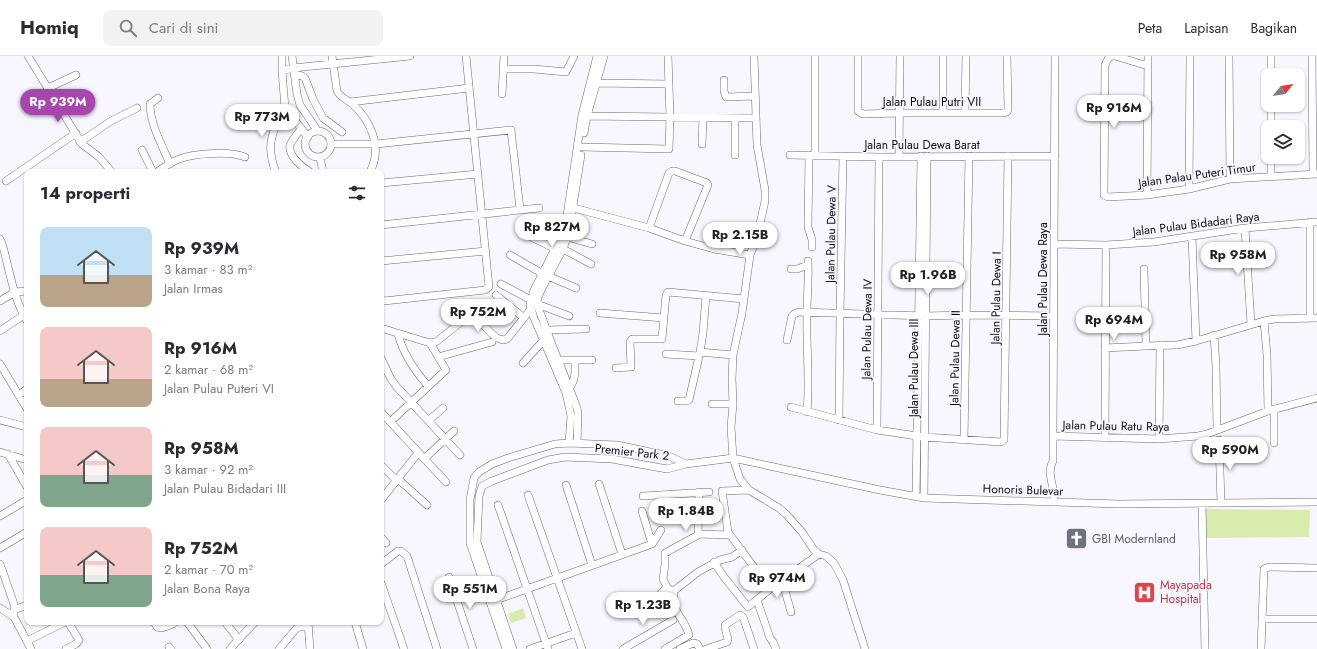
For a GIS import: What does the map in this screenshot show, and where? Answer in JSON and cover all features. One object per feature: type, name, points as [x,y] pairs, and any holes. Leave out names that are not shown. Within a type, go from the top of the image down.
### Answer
[{"type":"street","points":[[28,56],[76,133],[80,142],[99,157],[109,169]]},
{"type":"street","points":[[282,56],[286,108],[308,137]]},
{"type":"street","points":[[292,56],[300,105],[316,129],[327,135],[332,144],[328,153],[320,158],[314,157],[307,151],[305,146],[306,140],[311,133],[316,129],[326,122]]},
{"type":"street","points":[[332,56],[337,91],[341,97],[350,102],[362,113],[370,126],[376,144],[374,164],[372,169]]},
{"type":"street","points":[[282,71],[294,71],[333,64],[410,56]]},
{"type":"street","points":[[384,301],[488,289],[486,251],[466,56]]},
{"type":"street","points":[[502,94],[504,56]]},
{"type":"street","points":[[504,69],[534,69],[566,72],[576,56]]},
{"type":"street","points":[[384,329],[430,343],[436,342],[472,314],[497,338],[503,340],[507,339],[524,318],[538,297],[546,275],[567,237],[571,223],[571,208],[585,116],[597,56]]},
{"type":"street","points":[[559,249],[571,208],[582,147],[585,116],[597,83],[604,56]]},
{"type":"street","points":[[582,147],[668,150],[670,116],[668,56]]},
{"type":"street","points":[[754,56],[755,118],[758,154],[765,190],[757,237],[750,255],[744,299],[733,355],[733,404],[731,427],[732,458],[740,479],[749,490],[779,508],[786,514],[819,554],[826,556],[834,563],[843,580],[865,649]]},
{"type":"street","points":[[812,247],[812,240],[808,226],[815,56]]},
{"type":"street","name":"Jalan Pulau Putri VII","points":[[858,56],[858,111],[863,114],[1007,112],[1007,56]]},
{"type":"street","points":[[899,157],[900,56]]},
{"type":"street","points":[[943,113],[944,56]]},
{"type":"street","points":[[965,112],[964,64],[966,56]]},
{"type":"street","name":"Jalan Pulau Dewa Raya","points":[[1054,502],[1053,487],[1051,483],[1051,464],[1053,461],[1055,56]]},
{"type":"street","points":[[1114,56],[1148,66]]},
{"type":"street","name":"Jalan Palau Puteri Timur","points":[[1114,56],[1109,57],[1105,64],[1104,196],[1108,198],[1147,195],[1189,189],[1230,179],[1315,174]]},
{"type":"street","points":[[1147,195],[1148,56]]},
{"type":"street","points":[[1189,189],[1190,56]]},
{"type":"street","points":[[1229,56],[1230,179]]},
{"type":"street","points":[[1268,56],[1275,56]]},
{"type":"street","points":[[1271,56],[1271,68]]},
{"type":"street","points":[[1312,56],[1315,174]]},
{"type":"street","points":[[294,71],[305,78],[313,99],[326,122],[342,132]]},
{"type":"street","points":[[48,88],[76,75]]},
{"type":"street","points":[[724,80],[724,92],[726,97],[755,96]]},
{"type":"street","points":[[597,83],[669,84]]},
{"type":"street","points":[[350,102],[469,88]]},
{"type":"street","points":[[158,98],[150,104],[150,108],[154,125],[170,164]]},
{"type":"street","points":[[80,142],[111,121],[137,108]]},
{"type":"street","points":[[275,169],[271,161],[270,149],[272,134],[277,121],[286,108]]},
{"type":"street","points":[[585,116],[755,118]]},
{"type":"street","points":[[702,144],[703,118]]},
{"type":"street","points":[[735,118],[735,155]]},
{"type":"street","points":[[301,129],[290,145],[290,150],[296,161],[305,169]]},
{"type":"street","points":[[332,144],[376,144],[473,133],[512,131],[520,209]]},
{"type":"street","points":[[6,181],[76,133]]},
{"type":"street","points":[[142,150],[152,169]]},
{"type":"street","points":[[162,169],[180,159],[217,153],[232,154],[245,158]]},
{"type":"street","name":"Jalan Pulau Dewa Barat","points":[[790,155],[880,157],[1055,156]]},
{"type":"street","name":"Jalan Pulau Dewa V","points":[[840,420],[840,314],[843,156]]},
{"type":"street","name":"Jalan Pulau Dewa III","points":[[920,497],[916,436],[921,316],[924,156]]},
{"type":"street","name":"Jalan Pulau Dewa II","points":[[964,440],[968,156]]},
{"type":"street","name":"Jalan Pulau Dewa I","points":[[964,440],[1002,442],[1004,440],[1007,315],[1008,156]]},
{"type":"street","name":"Jalan Pulau Dewa IV","points":[[877,430],[880,157]]},
{"type":"street","points":[[320,158],[322,169]]},
{"type":"street","points":[[1271,164],[1271,176]]},
{"type":"street","points":[[649,228],[669,173],[675,171],[708,185],[685,241]]},
{"type":"street","points":[[384,183],[478,174]]},
{"type":"street","points":[[384,225],[539,208]]},
{"type":"street","points":[[571,208],[649,228],[685,241],[714,249],[750,255]]},
{"type":"street","points":[[1105,348],[1146,346],[1160,347],[1176,345],[1196,341],[1264,320],[1314,318],[1314,222]]},
{"type":"street","name":"Jalan Pulau Bidadari Raya","points":[[1054,244],[1106,245],[1154,242],[1245,228],[1314,222]]},
{"type":"street","points":[[1245,228],[1251,324]]},
{"type":"street","points":[[520,230],[525,234],[591,264]]},
{"type":"street","points":[[567,237],[592,244]]},
{"type":"street","points":[[1192,237],[1196,341]]},
{"type":"street","points":[[1,243],[15,292],[24,315]]},
{"type":"street","points":[[1105,437],[1106,245]]},
{"type":"street","points":[[384,261],[486,251]]},
{"type":"street","points":[[510,255],[546,275],[576,288]]},
{"type":"street","points":[[791,269],[797,269],[808,263],[807,412]]},
{"type":"street","points":[[1144,269],[1146,346]]},
{"type":"street","points":[[502,284],[534,302],[569,316]]},
{"type":"street","points":[[0,301],[15,292],[24,291]]},
{"type":"street","points":[[616,368],[631,367],[630,342],[632,339],[661,340],[666,295],[668,292],[744,299]]},
{"type":"street","points":[[496,295],[524,318]]},
{"type":"street","points":[[678,401],[687,402],[689,400],[700,354],[706,296]]},
{"type":"street","points":[[534,302],[546,330],[546,342],[559,360],[578,412],[578,443]]},
{"type":"street","points":[[531,309],[566,393],[571,416],[569,443]]},
{"type":"street","points":[[787,340],[792,316],[799,312],[878,316],[1054,316]]},
{"type":"street","points":[[600,313],[664,318]]},
{"type":"street","name":"Jalan Pulau Dewa III","points":[[920,497],[924,437],[921,316]]},
{"type":"street","points":[[0,331],[24,319]]},
{"type":"street","points":[[1264,320],[1274,443]]},
{"type":"street","points":[[546,330],[586,329]]},
{"type":"street","points":[[398,334],[400,342],[412,364],[428,386]]},
{"type":"street","points":[[1214,335],[1217,430]]},
{"type":"street","points":[[438,357],[492,342]]},
{"type":"street","points":[[523,363],[546,342]]},
{"type":"street","points":[[390,422],[446,370],[430,343]]},
{"type":"street","points":[[1159,439],[1160,347]]},
{"type":"street","points":[[666,354],[733,355]]},
{"type":"street","points":[[559,360],[592,360]]},
{"type":"street","points":[[570,387],[575,377],[576,360]]},
{"type":"street","points":[[0,364],[24,404]]},
{"type":"street","points":[[384,364],[391,379],[410,403],[460,455]]},
{"type":"street","points":[[19,395],[24,391]]},
{"type":"street","name":"Jalan Pulau Ratu Raya","points":[[1053,436],[1159,439],[1198,436],[1271,410],[1317,398]]},
{"type":"street","points":[[712,404],[733,404]]},
{"type":"street","points":[[791,407],[877,430],[924,437],[964,440]]},
{"type":"street","points":[[428,421],[443,408]]},
{"type":"street","points":[[384,415],[446,482]]},
{"type":"street","points":[[0,420],[24,426]]},
{"type":"street","points":[[424,459],[454,430]]},
{"type":"street","points":[[1220,440],[1221,503]]},
{"type":"street","name":"Premier Park 2","points":[[474,478],[486,467],[498,462],[555,444],[569,443],[617,445],[669,456],[686,464]]},
{"type":"street","points":[[628,462],[633,449]]},
{"type":"street","points":[[0,452],[24,459]]},
{"type":"street","points":[[384,496],[418,453]]},
{"type":"street","points":[[8,454],[24,482]]},
{"type":"street","name":"Premier Park 2","points":[[482,486],[492,480],[556,458],[612,459],[667,469],[686,464],[732,458]]},
{"type":"street","name":"Honoris Bulevar","points":[[732,458],[880,490],[920,497],[1119,504],[1317,502]]},
{"type":"street","points":[[384,468],[427,505]]},
{"type":"street","points":[[474,478],[482,486],[479,496],[477,542],[513,649]]},
{"type":"street","points":[[474,478],[470,500],[470,543],[506,649]]},
{"type":"street","points":[[599,484],[622,554]]},
{"type":"street","points":[[566,485],[592,565]]},
{"type":"street","points":[[749,490],[722,491],[727,530],[770,589]]},
{"type":"street","points":[[699,492],[699,534]]},
{"type":"street","points":[[643,496],[709,492]]},
{"type":"street","points":[[528,495],[582,649]]},
{"type":"street","points":[[0,516],[24,502]]},
{"type":"street","points":[[1202,503],[1205,649]]},
{"type":"street","points":[[498,505],[547,646]]},
{"type":"street","points":[[642,511],[652,544]]},
{"type":"street","points":[[496,600],[652,544],[661,530]]},
{"type":"street","points":[[0,548],[24,534]]},
{"type":"street","points":[[665,649],[690,635],[676,610],[673,601],[674,595],[663,579],[665,552],[699,534],[730,535]]},
{"type":"street","points":[[657,598],[669,589],[676,589],[714,562],[732,557],[742,550]]},
{"type":"street","points":[[384,562],[398,551],[402,551],[407,556],[437,649]]},
{"type":"street","points":[[714,562],[747,606],[750,606],[770,589],[819,554]]},
{"type":"street","points":[[0,564],[14,604],[14,614],[31,649]]},
{"type":"street","points":[[1261,649],[1263,571],[1266,568],[1317,568]]},
{"type":"street","points":[[448,577],[473,649]]},
{"type":"street","points":[[782,580],[791,612]]},
{"type":"street","points":[[384,592],[404,649]]},
{"type":"street","points":[[757,600],[770,638],[774,642],[776,649]]},
{"type":"street","points":[[14,614],[24,607]]},
{"type":"street","points":[[0,608],[14,614]]},
{"type":"street","points":[[706,649],[727,642],[728,639],[725,625],[740,615],[743,617],[754,649]]},
{"type":"street","points":[[1262,618],[1317,619]]},
{"type":"street","points":[[623,649],[673,620]]},
{"type":"street","points":[[27,641],[59,625]]},
{"type":"street","points":[[66,649],[76,644],[79,640],[70,625]]},
{"type":"street","points":[[156,625],[157,627],[162,628],[167,625]]},
{"type":"street","points":[[189,625],[207,649]]},
{"type":"street","points":[[227,625],[239,640]]},
{"type":"street","points":[[230,649],[252,625]]},
{"type":"street","points":[[279,649],[296,629],[308,625],[310,649]]},
{"type":"street","points":[[356,625],[363,649]]},
{"type":"street","points":[[530,649],[547,646],[576,633]]},
{"type":"street","points":[[680,649],[693,643],[700,649]]},
{"type":"green space","points":[[1205,509],[1310,510],[1309,537],[1207,538]]},
{"type":"green space","points":[[523,608],[526,618],[511,623],[508,614]]},
{"type":"place","name":"GBI Modernland","points":[[1076,539]]},
{"type":"place","name":"Mayapada Hospital","points":[[1145,592]]}]
